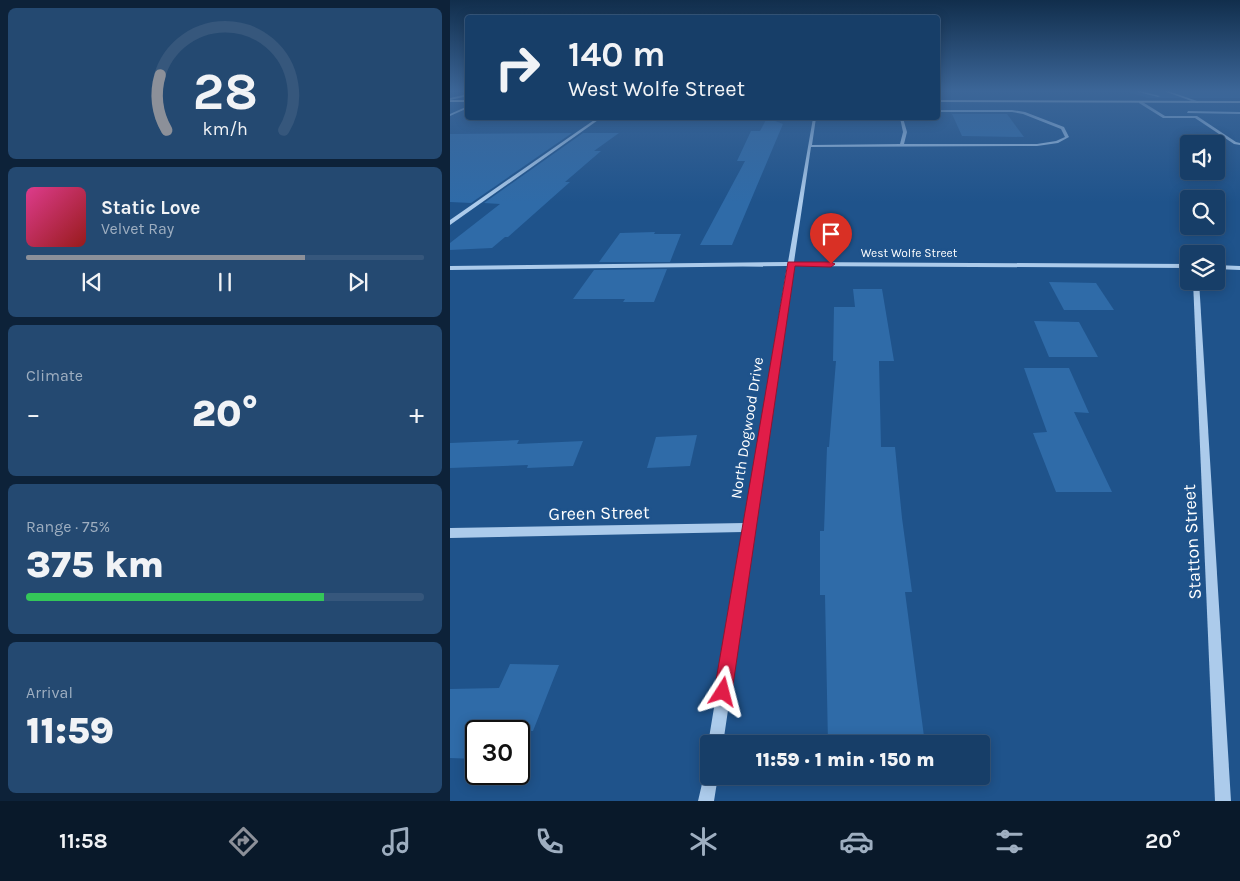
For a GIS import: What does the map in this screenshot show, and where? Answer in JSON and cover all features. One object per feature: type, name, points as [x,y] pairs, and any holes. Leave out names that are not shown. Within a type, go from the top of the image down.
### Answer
[{"type":"street","points":[[450,223],[586,127]]},
{"type":"street","name":"North Dogwood Drive","points":[[716,735],[813,127]]},
{"type":"street","points":[[902,146],[905,132],[904,127]]},
{"type":"street","points":[[1212,127],[1235,143],[1240,144]]},
{"type":"street","name":"West Wolfe Street","points":[[450,268],[791,264],[1180,266]]},
{"type":"street","points":[[1225,267],[1240,268]]},
{"type":"street","name":"Statton Street","points":[[1196,290],[1223,801]]},
{"type":"street","name":"Green Street","points":[[450,533],[749,527]]},
{"type":"street","points":[[706,801],[709,785]]},
{"type":"lane","points":[[810,146],[1044,144],[1061,141],[1066,137],[1061,127]]},
{"type":"building","points":[[762,127],[782,127],[732,245],[700,245],[745,161],[737,161],[751,131],[760,131]]},
{"type":"building","points":[[958,127],[1017,127],[1024,137],[962,136]]},
{"type":"building","points":[[572,133],[471,203],[450,202],[450,134]]},
{"type":"building","points":[[583,133],[619,133],[594,151],[601,151],[565,182],[570,182],[508,237],[505,237],[492,248],[450,250],[450,243],[500,204],[484,203]]},
{"type":"building","points":[[655,232],[654,234],[681,234],[670,262],[599,262],[620,233]]},
{"type":"building","points":[[667,269],[654,302],[623,302],[625,299],[573,299],[594,270]]},
{"type":"building","points":[[1049,282],[1096,283],[1114,310],[1064,310]]},
{"type":"building","points":[[853,289],[882,289],[894,361],[879,361],[881,447],[895,447],[912,592],[905,592],[924,735],[828,735],[825,595],[820,595],[820,531],[824,531],[827,447],[829,447],[836,361],[833,361],[834,307],[855,307]]},
{"type":"building","points":[[1034,321],[1079,322],[1098,357],[1049,357]]},
{"type":"building","points":[[1024,368],[1069,368],[1089,413],[1074,412],[1112,492],[1056,492],[1033,433],[1047,432]]},
{"type":"building","points":[[697,435],[690,466],[647,468],[656,437]]},
{"type":"building","points":[[519,440],[517,444],[583,441],[573,466],[527,468],[528,465],[450,468],[450,443]]},
{"type":"building","points":[[510,664],[559,665],[533,731],[530,731],[530,720],[465,720],[465,759],[450,758],[450,689],[499,688]]},
{"type":"route","points":[[723,692],[791,264],[831,264]]}]
